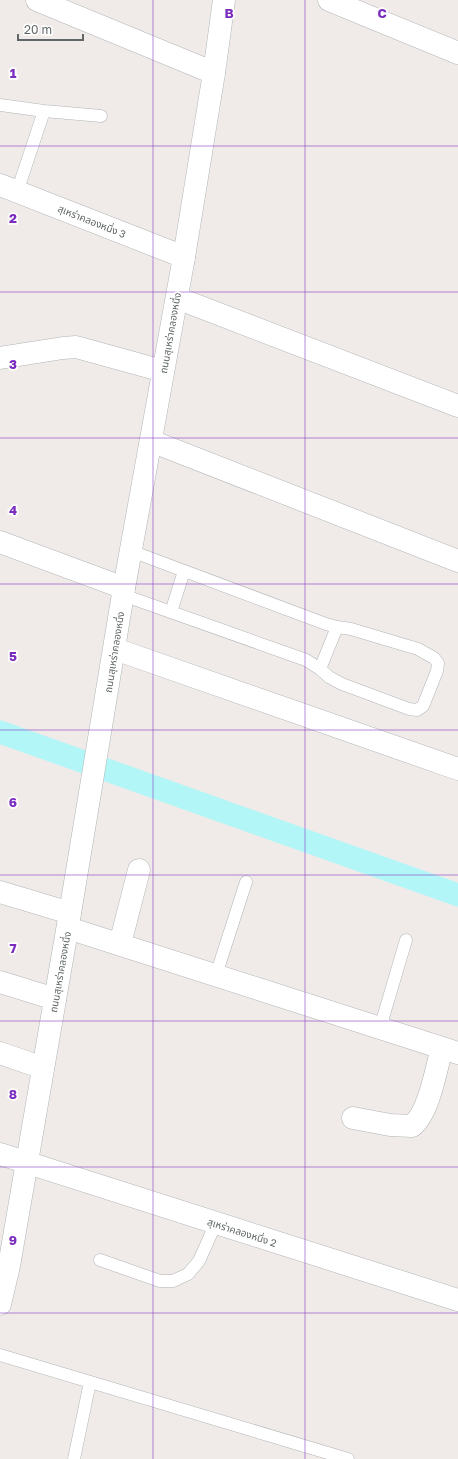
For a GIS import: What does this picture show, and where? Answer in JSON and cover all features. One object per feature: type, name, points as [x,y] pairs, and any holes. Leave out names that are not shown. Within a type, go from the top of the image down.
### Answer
[{"type":"street","points":[[37,0],[214,73]]},
{"type":"street","name":"ถนนสุเหร่าคลองหนึ่ง","points":[[0,1304],[4,1264],[27,1163],[131,551],[177,298],[214,73],[224,0]]},
{"type":"street","points":[[329,0],[458,53]]},
{"type":"street","name":"สุเหร่าคลองหนึ่ง 3","points":[[9,188],[184,257]]},
{"type":"street","points":[[177,298],[458,406]]},
{"type":"street","points":[[0,358],[76,347],[163,371]]},
{"type":"street","points":[[151,441],[458,562]]},
{"type":"street","points":[[1,546],[124,592]]},
{"type":"street","points":[[115,648],[458,769]]},
{"type":"street","points":[[120,944],[139,870]]},
{"type":"street","points":[[0,892],[69,920],[120,944],[450,1051],[424,1111],[418,1121],[412,1126],[390,1125],[353,1118]]},
{"type":"street","points":[[0,982],[55,999]]},
{"type":"street","points":[[0,1054],[43,1068]]},
{"type":"street","name":"สุเหร่าคลองหนึ่ง 2","points":[[0,1154],[458,1300]]},
{"type":"lane","points":[[0,105],[44,111],[101,116]]},
{"type":"lane","points":[[9,188],[44,111]]},
{"type":"lane","points":[[124,592],[171,612],[306,660],[329,677],[342,684],[409,709],[417,710],[423,706],[438,663],[434,658],[418,649],[351,629],[337,627],[131,551]]},
{"type":"lane","points":[[171,612],[184,571]]},
{"type":"lane","points":[[320,669],[337,627]]},
{"type":"lane","points":[[216,975],[246,882]]},
{"type":"lane","points":[[380,1028],[406,940]]},
{"type":"lane","points":[[100,1260],[160,1281],[173,1281],[188,1274],[199,1261],[216,1223]]},
{"type":"lane","points":[[0,1355],[348,1459]]},
{"type":"lane","points":[[74,1459],[90,1382]]},
{"type":"waterway","points":[[0,732],[458,895]]}]
